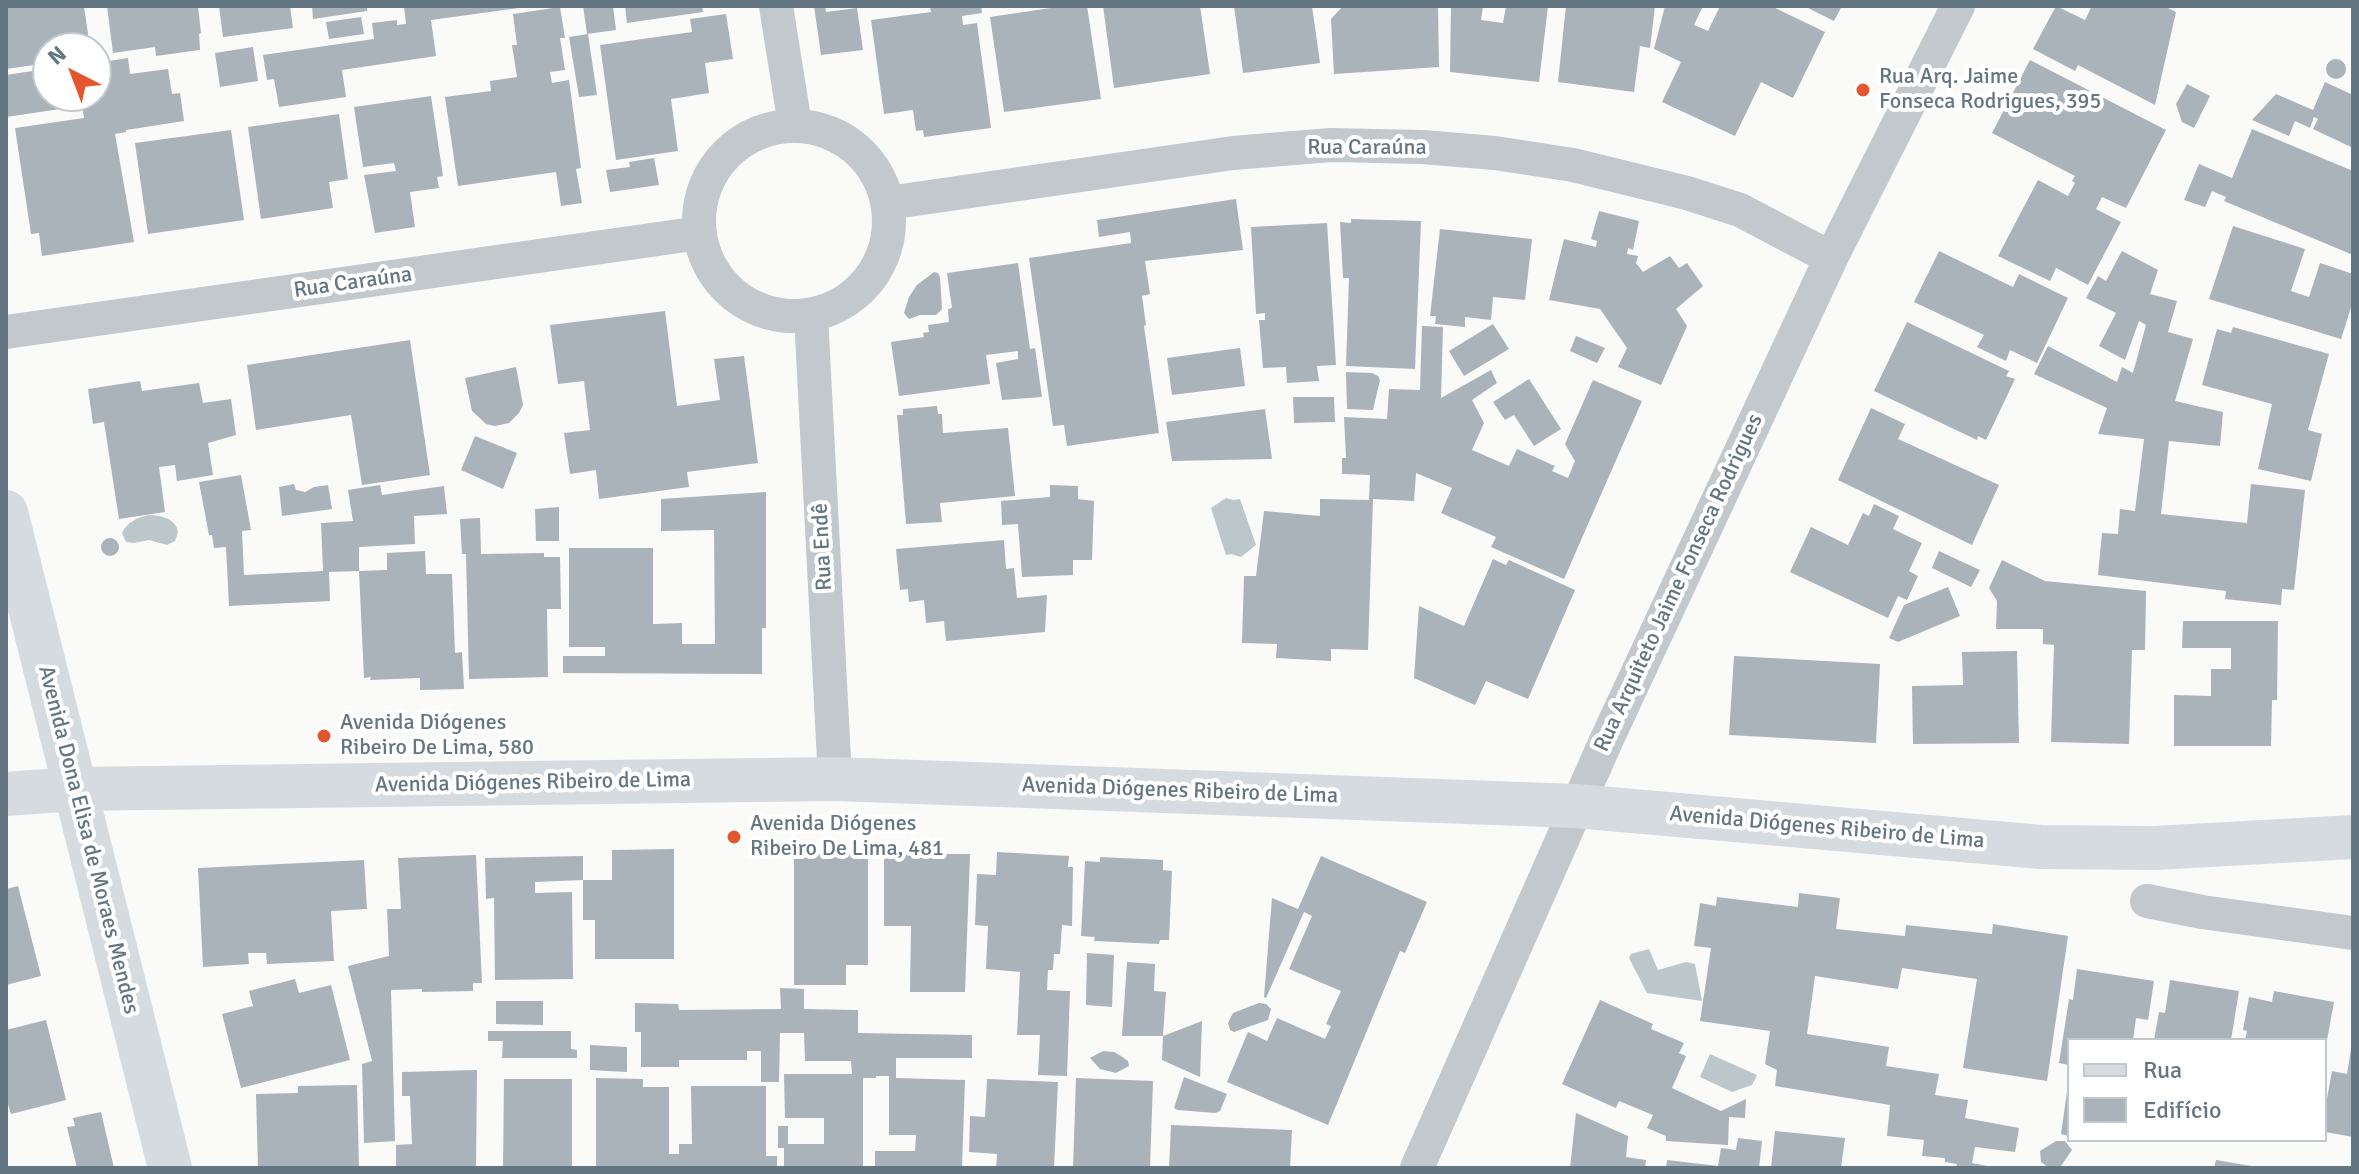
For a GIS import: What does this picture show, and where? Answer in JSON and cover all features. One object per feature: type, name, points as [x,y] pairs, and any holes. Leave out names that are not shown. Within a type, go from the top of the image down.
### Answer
[{"type":"main road","name":"Avenida Dona Elisa de Moraes Mendes","points":[[6,512],[170,1168]]},
{"type":"main road","name":"Avenida Diógenes Ribeiro de Lima","points":[[6,794],[74,789],[835,779],[1576,806],[2041,847],[2155,848],[2353,837]]},
{"type":"street","points":[[776,6],[795,125]]},
{"type":"street","name":"Rua Arquiteto Jaime Fonseca Rodrigues","points":[[1417,1168],[1576,806],[1831,258],[1958,6]]},
{"type":"street","points":[[795,125],[821,129],[845,140],[865,156],[880,178],[888,203],[889,233],[880,261],[863,286],[839,305],[811,315],[785,316],[760,310],[737,298],[719,280],[706,258],[700,233],[700,206],[708,180],[722,158],[743,141],[768,129],[795,125]]},
{"type":"street","name":"Rua Caraúna","points":[[888,203],[1233,153],[1331,145],[1422,147],[1495,153],[1573,165],[1687,193],[1740,210],[1831,258]]},
{"type":"street","name":"Rua Caraúna","points":[[6,332],[700,233]]},
{"type":"street","name":"Rua Endê","points":[[811,315],[835,779]]},
{"type":"street","points":[[2147,901],[2202,912],[2352,928]]},
{"type":"shaded area","points":[[1226,498],[1240,499],[1256,545],[1241,557],[1226,555],[1211,508]]},
{"type":"shaded area","points":[[151,515],[164,517],[175,524],[178,532],[175,541],[167,545],[149,540],[126,542],[122,533],[127,526],[138,518]]},
{"type":"shaded area","points":[[1649,949],[1658,970],[1686,962],[1695,964],[1702,1001],[1647,993],[1629,958],[1631,954]]},
{"type":"shaded area","points":[[1710,1054],[1757,1075],[1752,1085],[1732,1092],[1700,1077]]},
{"type":"building","points":[[6,6],[84,6],[88,32],[32,32],[32,65],[6,69]]},
{"type":"building","points":[[107,6],[198,6],[200,50],[156,56],[155,47],[113,53]]},
{"type":"building","points":[[219,6],[290,6],[293,28],[223,37]]},
{"type":"building","points":[[312,6],[367,6],[367,11],[313,19]]},
{"type":"building","points":[[404,6],[519,8],[431,20],[436,56],[342,70],[346,97],[279,107],[274,79],[267,80],[263,55],[374,39],[372,23],[397,20],[397,25],[406,24]]},
{"type":"building","points":[[583,6],[613,6],[616,30],[587,34]]},
{"type":"building","points":[[625,6],[702,6],[703,12],[627,23]]},
{"type":"building","points":[[814,6],[825,6],[826,12],[857,8],[863,50],[821,55]]},
{"type":"building","points":[[930,6],[981,6],[982,13],[962,16],[963,25],[977,23],[991,128],[924,137],[923,130],[916,131],[913,110],[884,114],[871,20],[931,12]]},
{"type":"building","points":[[1064,6],[1087,6],[1101,99],[1004,112],[990,17]]},
{"type":"building","points":[[1103,6],[1200,6],[1210,74],[1114,88]]},
{"type":"building","points":[[1234,6],[1312,6],[1320,63],[1243,73]]},
{"type":"building","points":[[1343,6],[1438,6],[1439,67],[1334,74],[1331,19]]},
{"type":"building","points":[[1451,6],[1483,6],[1481,20],[1503,23],[1506,6],[1548,6],[1539,82],[1450,72]]},
{"type":"building","points":[[1566,6],[1655,6],[1650,48],[1640,46],[1634,92],[1558,82]]},
{"type":"building","points":[[1665,6],[1703,6],[1694,25],[1708,31],[1720,6],[1771,6],[1825,32],[1793,98],[1761,82],[1735,136],[1662,102],[1681,62],[1654,49]]},
{"type":"building","points":[[1804,6],[1842,6],[1834,21]]},
{"type":"building","points":[[2056,6],[2085,20],[2092,6],[2164,6],[2176,12],[2155,105],[2078,65],[2075,71],[2033,49]]},
{"type":"building","points":[[560,7],[565,38],[560,38],[565,70],[550,72],[552,83],[569,80],[581,168],[576,169],[582,203],[561,206],[556,172],[458,186],[445,97],[491,91],[490,81],[517,77],[512,45],[517,45],[513,14]]},
{"type":"building","points":[[726,14],[733,59],[705,63],[709,93],[671,99],[678,151],[616,160],[600,45],[692,32],[690,19]]},
{"type":"building","points":[[361,17],[364,34],[329,39],[326,22]]},
{"type":"building","points":[[588,34],[597,95],[579,97],[569,37]]},
{"type":"building","points":[[253,47],[258,81],[220,87],[215,53]]},
{"type":"building","points":[[128,58],[130,74],[168,69],[172,94],[180,93],[184,121],[115,134],[134,242],[42,256],[39,233],[31,234],[15,128],[84,118],[83,112],[112,112],[112,61]]},
{"type":"building","points":[[2336,59],[2343,62],[2346,69],[2343,76],[2336,79],[2329,76],[2326,69],[2329,62]]},
{"type":"building","points":[[2030,60],[2166,130],[2126,208],[2102,197],[2096,209],[2121,222],[2088,285],[2056,268],[2050,281],[1998,256],[2038,180],[2068,196],[2075,183],[2072,181],[2075,176],[1992,133]]},
{"type":"building","points":[[32,71],[32,112],[40,112],[6,117],[6,75]]},
{"type":"building","points":[[2325,82],[2353,95],[2353,148],[2313,129],[2318,119],[2314,117],[2310,128],[2295,121],[2289,136],[2252,120],[2276,94],[2313,110]]},
{"type":"building","points":[[2187,84],[2210,96],[2194,128],[2182,122],[2176,104]]},
{"type":"building","points":[[431,96],[443,176],[437,177],[439,188],[410,192],[415,227],[375,233],[364,175],[396,171],[394,163],[363,167],[354,107]]},
{"type":"building","points":[[339,114],[348,179],[329,182],[333,208],[261,219],[248,127]]},
{"type":"building","points":[[2252,129],[2353,171],[2353,255],[2224,201],[2226,197],[2212,191],[2205,207],[2184,200],[2199,164],[2232,178]]},
{"type":"building","points":[[231,130],[244,220],[148,234],[135,143]]},
{"type":"building","points":[[654,158],[659,185],[610,192],[606,170],[630,167],[629,162]]},
{"type":"building","points":[[1236,199],[1243,250],[1145,261],[1150,294],[1142,296],[1144,326],[1159,433],[1067,446],[1064,425],[1053,426],[1029,258],[1131,243],[1130,232],[1099,237],[1097,220]]},
{"type":"building","points":[[1599,211],[1639,221],[1633,250],[1628,248],[1627,254],[1638,256],[1636,263],[1643,272],[1670,256],[1679,268],[1687,263],[1703,286],[1676,309],[1687,326],[1661,385],[1618,367],[1627,348],[1600,309],[1549,300],[1564,239],[1596,247],[1597,241],[1591,239]]},
{"type":"building","points":[[1351,219],[1421,221],[1415,369],[1346,366],[1349,278],[1343,278],[1340,222],[1351,223]]},
{"type":"building","points":[[1327,223],[1336,365],[1317,366],[1319,381],[1287,383],[1286,367],[1263,368],[1259,320],[1265,320],[1265,313],[1256,314],[1251,227]]},
{"type":"building","points":[[2233,226],[2305,249],[2291,291],[2309,297],[2320,263],[2353,274],[2353,301],[2341,339],[2209,299]]},
{"type":"building","points":[[1440,229],[1532,239],[1525,300],[1493,297],[1491,320],[1465,317],[1465,327],[1435,324],[1436,316],[1430,316]]},
{"type":"building","points":[[1939,251],[2013,287],[2019,274],[2068,298],[2037,363],[2010,350],[2006,361],[1977,347],[1984,335],[1914,302]]},
{"type":"building","points":[[2122,251],[2158,270],[2150,294],[2177,301],[2168,332],[2193,339],[2175,401],[2223,412],[2220,446],[2169,441],[2161,514],[2247,523],[2251,484],[2305,490],[2294,590],[2282,589],[2281,605],[2225,599],[2226,591],[2098,575],[2102,533],[2118,534],[2120,509],[2135,511],[2144,439],[2098,434],[2107,408],[2034,374],[2048,346],[2117,382],[2122,367],[2133,373],[2146,325],[2139,321],[2125,360],[2099,346],[2116,313],[2086,298],[2098,276],[2106,281]]},
{"type":"building","points":[[1018,263],[1030,349],[1035,348],[1042,397],[1002,400],[996,363],[1018,359],[1018,351],[986,355],[990,384],[899,396],[891,342],[924,337],[923,333],[929,332],[928,325],[949,322],[948,309],[952,308],[947,273]]},
{"type":"building","points":[[934,272],[940,277],[942,309],[936,315],[909,319],[904,313],[909,297],[917,285]]},
{"type":"building","points":[[665,311],[677,406],[720,400],[714,359],[744,356],[758,463],[687,472],[689,487],[599,499],[596,470],[570,474],[564,433],[590,430],[584,381],[558,384],[550,325]]},
{"type":"building","points":[[1907,322],[2009,371],[2006,376],[2015,379],[1986,440],[1978,436],[1977,440],[1874,391]]},
{"type":"building","points":[[1493,324],[1509,349],[1464,376],[1449,351]]},
{"type":"building","points":[[1422,326],[1443,327],[1441,398],[1491,370],[1497,383],[1472,400],[1484,423],[1472,450],[1509,466],[1517,449],[1555,466],[1552,471],[1568,478],[1575,461],[1565,444],[1593,380],[1642,401],[1564,579],[1491,547],[1496,537],[1441,513],[1452,488],[1416,473],[1414,501],[1373,499],[1368,650],[1331,649],[1331,661],[1276,658],[1277,644],[1242,643],[1244,576],[1256,576],[1264,511],[1320,516],[1320,499],[1369,500],[1370,475],[1342,474],[1342,458],[1346,458],[1344,417],[1387,419],[1389,389],[1420,390]]},
{"type":"building","points":[[2233,327],[2329,354],[2308,430],[2322,434],[2311,481],[2258,469],[2272,404],[2202,385],[2217,329],[2231,333]]},
{"type":"building","points":[[1576,336],[1605,348],[1597,363],[1570,351]]},
{"type":"building","points":[[410,340],[430,475],[362,485],[351,415],[256,430],[247,365]]},
{"type":"building","points":[[1240,348],[1245,386],[1172,395],[1167,358]]},
{"type":"building","points":[[516,367],[523,405],[519,413],[509,423],[486,424],[472,411],[465,378]]},
{"type":"building","points":[[1346,372],[1378,376],[1380,380],[1373,410],[1347,409]]},
{"type":"building","points":[[1529,379],[1561,429],[1534,446],[1514,415],[1505,420],[1493,402]]},
{"type":"building","points":[[140,381],[142,391],[199,383],[203,403],[231,399],[236,435],[208,443],[213,475],[177,481],[175,465],[159,467],[165,512],[119,519],[104,422],[93,424],[88,389]]},
{"type":"building","points":[[1293,397],[1334,397],[1335,422],[1294,423]]},
{"type":"building","points":[[937,406],[938,414],[942,414],[943,433],[1008,428],[1015,496],[940,503],[942,522],[906,524],[897,415],[903,415],[903,409]]},
{"type":"building","points":[[1871,408],[1905,424],[1898,439],[1999,485],[1972,545],[1838,480]]},
{"type":"building","points":[[1265,409],[1272,459],[1172,461],[1166,422]]},
{"type":"building","points":[[475,436],[517,453],[503,489],[461,470]]},
{"type":"building","points":[[241,475],[251,530],[242,531],[244,575],[323,571],[321,523],[353,521],[348,490],[380,485],[382,495],[444,486],[447,514],[414,516],[415,544],[359,547],[359,571],[329,572],[330,601],[229,606],[226,547],[214,548],[199,482]]},
{"type":"building","points":[[294,484],[296,490],[305,492],[328,485],[332,509],[282,516],[279,487]]},
{"type":"building","points":[[1050,485],[1078,486],[1078,499],[1094,501],[1092,560],[1073,560],[1073,575],[1022,577],[1018,524],[1002,525],[1001,501],[1050,497]]},
{"type":"building","points":[[766,492],[766,628],[762,628],[762,674],[563,673],[563,656],[605,656],[605,647],[569,647],[569,548],[653,548],[653,624],[682,623],[682,644],[715,644],[714,530],[661,531],[661,499]]},
{"type":"building","points":[[1874,504],[1899,516],[1893,529],[1922,543],[1909,571],[1918,576],[1907,600],[1898,596],[1888,618],[1790,572],[1811,527],[1848,545],[1863,513],[1869,516]]},
{"type":"building","points":[[559,507],[559,541],[536,541],[535,509]]},
{"type":"building","points":[[480,518],[481,554],[544,553],[544,557],[560,557],[561,609],[547,609],[548,677],[469,679],[466,554],[462,554],[460,519]]},
{"type":"building","points":[[106,538],[114,538],[119,547],[117,554],[106,556],[101,551],[101,543]]},
{"type":"building","points":[[1004,540],[1006,569],[1014,568],[1017,598],[1047,595],[1045,632],[946,641],[944,621],[926,623],[924,600],[909,602],[908,589],[900,590],[896,549]]},
{"type":"building","points":[[425,551],[426,574],[452,574],[455,653],[462,652],[464,689],[420,690],[420,678],[364,678],[359,571],[387,570],[387,553]]},
{"type":"building","points":[[1939,551],[1980,570],[1971,587],[1932,568]]},
{"type":"building","points":[[1493,559],[1506,565],[1509,560],[1575,590],[1528,699],[1486,681],[1475,705],[1414,678],[1419,606],[1464,626]]},
{"type":"building","points":[[2002,560],[2045,581],[2146,591],[2145,650],[2132,650],[2129,744],[2051,742],[2054,645],[2043,644],[2043,629],[1996,629],[1997,601],[1989,588]]},
{"type":"building","points":[[1948,587],[1960,616],[1898,642],[1889,638],[1904,605]]},
{"type":"building","points":[[2183,621],[2278,621],[2277,700],[2272,700],[2271,746],[2174,746],[2174,695],[2211,696],[2211,669],[2231,669],[2231,648],[2182,648]]},
{"type":"building","points":[[2017,651],[2019,743],[1913,744],[1912,686],[1963,685],[1962,652]]},
{"type":"building","points":[[1734,656],[1880,664],[1876,743],[1729,735]]},
{"type":"building","points":[[674,849],[674,959],[595,959],[595,920],[583,920],[583,880],[612,880],[612,850]]},
{"type":"building","points":[[997,852],[1069,856],[1068,867],[1073,867],[1072,926],[1062,925],[1060,954],[1054,954],[1053,970],[1048,970],[1047,990],[1070,991],[1067,1076],[1038,1075],[1040,1035],[1017,1035],[1020,972],[986,969],[988,926],[975,925],[977,874],[996,875]]},
{"type":"building","points":[[794,854],[868,854],[868,965],[846,965],[846,985],[794,985]]},
{"type":"building","points":[[884,854],[970,854],[965,992],[910,992],[911,926],[884,926]]},
{"type":"building","points":[[476,855],[482,983],[473,983],[473,991],[391,990],[395,1141],[364,1143],[362,1064],[372,1061],[348,966],[389,956],[387,909],[401,909],[398,858]]},
{"type":"building","points":[[583,856],[583,880],[535,882],[535,893],[572,892],[573,979],[495,980],[494,898],[486,899],[485,858]]},
{"type":"building","points":[[1321,856],[1427,902],[1405,953],[1400,951],[1328,1125],[1227,1082],[1248,1032],[1267,1041],[1277,1018],[1325,1039],[1331,1026],[1326,1024],[1341,991],[1289,969],[1312,916],[1304,912],[1264,997],[1272,898],[1298,909]]},
{"type":"building","points":[[1100,857],[1163,860],[1163,870],[1172,871],[1169,940],[1160,940],[1159,944],[1094,941],[1095,937],[1081,936],[1085,861],[1100,862]]},
{"type":"building","points":[[364,860],[367,909],[331,911],[334,961],[267,964],[266,953],[248,953],[249,964],[203,967],[198,868]]},
{"type":"building","points":[[18,886],[41,976],[6,985],[6,889]]},
{"type":"building","points":[[1799,893],[1840,898],[1836,929],[1905,936],[1906,925],[1992,934],[1993,924],[2068,936],[2047,1081],[1963,1068],[1977,979],[1902,968],[1898,989],[1815,976],[1807,1034],[1889,1047],[1886,1066],[1939,1074],[1935,1095],[1968,1100],[1965,1118],[2019,1128],[2015,1152],[1975,1147],[1972,1163],[1997,1168],[1956,1168],[1957,1164],[1945,1162],[1945,1158],[1922,1156],[1924,1140],[1887,1136],[1890,1105],[1775,1086],[1777,1070],[1765,1064],[1770,1031],[1700,1021],[1711,948],[1694,946],[1700,903],[1716,906],[1717,897],[1798,907]]},
{"type":"building","points":[[1087,953],[1114,955],[1112,1007],[1086,1005]]},
{"type":"building","points":[[1127,962],[1155,964],[1154,991],[1166,992],[1163,1036],[1122,1036]]},
{"type":"building","points":[[2077,969],[2154,981],[2148,1020],[2136,1018],[2133,1038],[2067,1038],[2067,1065],[2059,1063],[2069,999],[2073,1000]]},
{"type":"building","points":[[295,979],[299,993],[331,985],[350,1060],[241,1088],[222,1014],[253,1006],[249,991]]},
{"type":"building","points":[[2170,980],[2239,991],[2231,1038],[2154,1038],[2159,1012],[2165,1013]]},
{"type":"building","points":[[780,988],[804,989],[804,1009],[858,1010],[858,1033],[972,1035],[972,1058],[896,1058],[896,1078],[965,1080],[962,1168],[875,1168],[875,1151],[915,1151],[916,1135],[889,1135],[889,1076],[876,1076],[863,1078],[863,1168],[784,1168],[784,1148],[778,1148],[778,1126],[788,1126],[788,1144],[824,1144],[824,1118],[785,1118],[784,1074],[852,1074],[851,1061],[805,1061],[804,1033],[780,1033],[779,1082],[761,1082],[761,1051],[747,1051],[747,1060],[679,1060],[679,1067],[641,1067],[641,1032],[635,1032],[635,1003],[678,1004],[679,1010],[781,1009]]},
{"type":"building","points":[[2274,991],[2334,1002],[2327,1040],[2245,1038],[2247,1031],[2243,1030],[2249,997],[2272,1002]]},
{"type":"building","points":[[1600,1000],[1653,1024],[1651,1029],[1684,1043],[1679,1053],[1686,1056],[1672,1088],[1721,1111],[1746,1099],[1745,1118],[1729,1117],[1728,1145],[1666,1141],[1666,1136],[1647,1128],[1653,1115],[1619,1101],[1616,1108],[1562,1084]]},
{"type":"building","points":[[496,1001],[543,1001],[543,1025],[496,1024]]},
{"type":"building","points":[[1259,1003],[1271,1009],[1268,1020],[1234,1032],[1230,1030],[1228,1023],[1233,1013]]},
{"type":"building","points":[[46,1020],[66,1100],[11,1114],[6,1098],[6,1030]]},
{"type":"building","points":[[1202,1021],[1200,1077],[1162,1060],[1163,1036]]},
{"type":"building","points":[[488,1031],[571,1031],[571,1049],[577,1050],[577,1058],[502,1058],[503,1041],[488,1041]]},
{"type":"building","points":[[590,1045],[627,1047],[627,1072],[590,1070]]},
{"type":"building","points":[[2353,1049],[2353,1137],[2327,1132],[2327,1099],[2332,1071],[2347,1074]]},
{"type":"building","points":[[1103,1051],[1121,1056],[1129,1066],[1116,1073],[1100,1069],[1090,1058]]},
{"type":"building","points":[[477,1070],[476,1168],[396,1168],[396,1145],[412,1144],[410,1096],[402,1096],[402,1072]]},
{"type":"building","points":[[1184,1077],[1227,1094],[1220,1111],[1174,1108]]},
{"type":"building","points":[[596,1078],[643,1079],[643,1087],[669,1087],[669,1154],[679,1154],[679,1144],[692,1144],[691,1086],[766,1086],[766,1156],[777,1156],[777,1168],[596,1168]]},
{"type":"building","points":[[1076,1078],[1153,1081],[1150,1168],[1073,1168]]},
{"type":"building","points":[[504,1079],[572,1079],[572,1168],[503,1168]]},
{"type":"building","points":[[987,1079],[1058,1082],[1054,1168],[996,1168],[997,1154],[969,1152],[970,1116],[985,1117]]},
{"type":"building","points":[[357,1085],[359,1168],[258,1168],[256,1094],[298,1093],[298,1086]]},
{"type":"building","points":[[2067,1092],[2067,1136],[2061,1134]]},
{"type":"building","points":[[101,1112],[114,1168],[77,1168],[67,1127],[75,1126],[73,1118]]},
{"type":"building","points":[[1576,1113],[1628,1136],[1626,1157],[1646,1160],[1645,1168],[1570,1168]]},
{"type":"building","points":[[1171,1125],[1292,1130],[1290,1168],[1169,1168]]},
{"type":"building","points":[[1775,1131],[1845,1138],[1841,1168],[1771,1168]]},
{"type":"building","points":[[1738,1138],[1762,1141],[1759,1168],[1666,1168],[1667,1160],[1718,1166],[1721,1148],[1736,1150]]},
{"type":"building","points":[[2056,1141],[2065,1141],[2072,1150],[2061,1166],[2049,1168],[2041,1162],[2040,1151]]},
{"type":"building","points":[[2216,1160],[2251,1166],[2251,1168],[2214,1168]]},
{"type":"place","name":"Rua Arq. Jaime Fonseca Rodrigues, 395","points":[[1863,90]]},
{"type":"place","name":"Avenida Diógenes Ribeiro De Lima, 580","points":[[324,736]]},
{"type":"place","name":"Avenida Diógenes Ribeiro De Lima, 481","points":[[734,837]]}]
